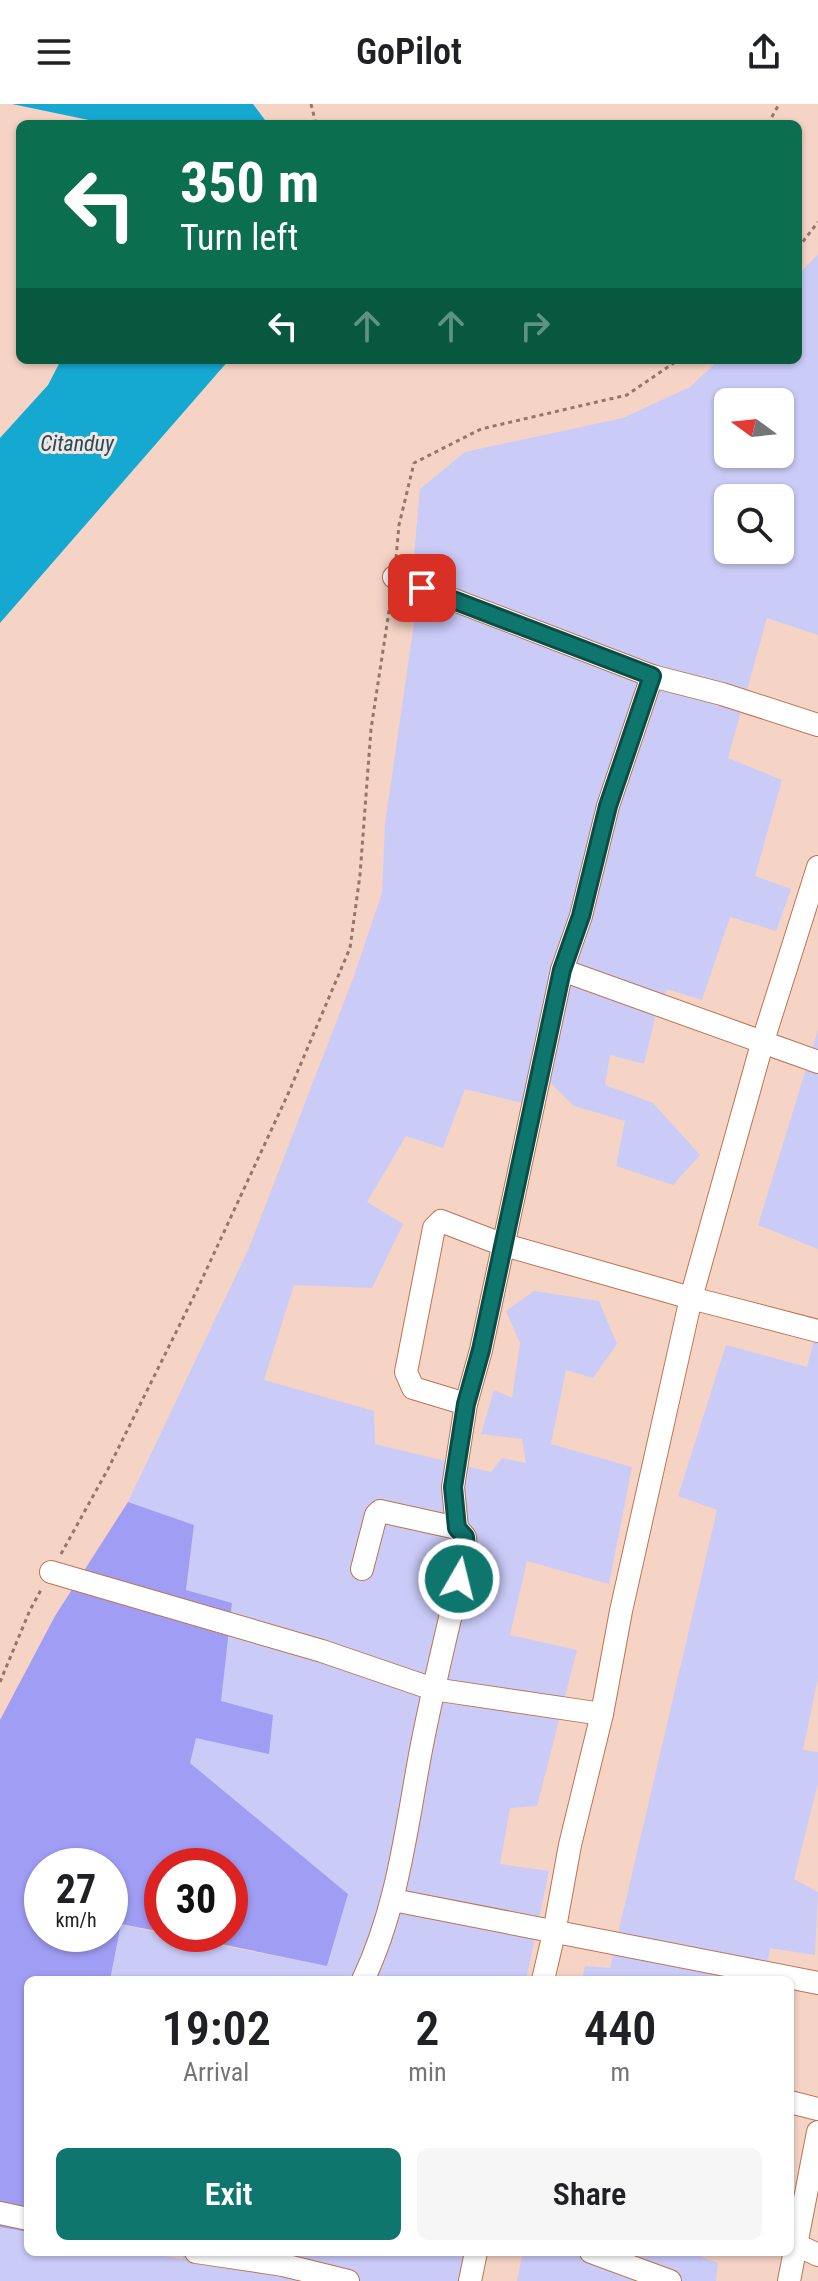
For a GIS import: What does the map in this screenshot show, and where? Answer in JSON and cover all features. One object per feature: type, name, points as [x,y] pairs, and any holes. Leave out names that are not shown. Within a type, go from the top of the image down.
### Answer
[{"type":"street","points":[[394,577],[652,676],[722,694],[818,725]]},
{"type":"street","points":[[457,1528],[453,1487],[466,1404],[481,1350],[501,1244],[562,970],[581,916],[608,806],[652,676]]},
{"type":"street","points":[[544,1976],[691,1298],[762,1044],[818,867]]},
{"type":"street","points":[[562,970],[818,1062]]},
{"type":"street","points":[[466,1404],[413,1388],[406,1372],[434,1228],[441,1221],[501,1244],[818,1331]]},
{"type":"street","points":[[362,1569],[376,1515],[380,1511],[457,1528],[465,1537],[466,1551],[433,1689],[393,1900],[365,1976]]},
{"type":"street","points":[[51,1572],[322,1651],[433,1689],[602,1714]]},
{"type":"street","points":[[393,1900],[781,1976]]},
{"type":"street","points":[[794,1978],[818,1983]]},
{"type":"street","points":[[794,2103],[818,2109]]},
{"type":"street","points":[[794,2250],[813,2177],[818,2132]]},
{"type":"street","points":[[0,2213],[24,2218]]},
{"type":"street","points":[[795,2244],[818,2255]]},
{"type":"street","points":[[220,2256],[348,2281]]},
{"type":"street","points":[[470,2281],[475,2256]]},
{"type":"street","points":[[602,2256],[670,2281]]},
{"type":"street","points":[[789,2281],[793,2256]]},
{"type":"path","points":[[802,243],[818,222]]},
{"type":"path","points":[[0,1682],[30,1610],[108,1469],[197,1290],[288,1094],[350,948],[360,875],[371,729],[399,525],[414,463],[481,429],[627,395],[672,364]]},
{"type":"shaded area","points":[[818,254],[818,635],[767,618],[728,758],[782,780],[755,876],[791,889],[776,931],[730,917],[702,1000],[667,989],[655,1018],[644,1064],[610,1055],[605,1085],[653,1103],[700,1155],[673,1185],[616,1166],[625,1121],[574,1106],[532,1065],[522,1103],[465,1089],[443,1148],[406,1136],[367,1202],[403,1224],[372,1288],[294,1285],[264,1380],[374,1411],[375,1444],[491,1472],[502,1458],[526,1463],[522,1439],[481,1434],[494,1390],[512,1398],[520,1343],[506,1311],[534,1291],[599,1301],[617,1344],[593,1378],[566,1370],[551,1444],[632,1467],[609,1584],[527,1561],[510,1635],[577,1650],[537,1806],[510,1808],[500,1864],[549,1871],[527,1976],[111,1976],[116,1952],[128,1952],[128,1926],[144,1930],[144,1952],[248,1951],[327,1966],[348,1894],[190,1763],[195,1738],[220,1702],[232,1604],[186,1590],[194,1525],[128,1502],[249,1248],[354,976],[382,893],[385,824],[414,623],[414,556],[420,489],[465,452],[623,418],[690,387],[715,364],[802,364],[802,271]]},
{"type":"shaded area","points":[[818,1030],[818,1249],[758,1225]]},
{"type":"shaded area","points":[[818,1323],[818,1678],[803,1750],[818,1752],[818,1783],[794,1879],[818,1892],[815,1955],[770,1948],[766,1976],[583,1976],[585,1966],[610,1968],[717,1510],[678,1496],[726,1345],[807,1367]]},
{"type":"shaded area","points":[[128,1502],[194,1525],[186,1590],[232,1603],[221,1701],[273,1715],[269,1754],[196,1738],[190,1763],[348,1894],[327,1966],[248,1950],[248,1848],[144,1848],[144,1928],[128,1925],[128,1848],[24,1848],[24,1952],[116,1952],[111,1976],[24,1976],[24,2231],[0,2227],[0,1720],[55,1616]]},
{"type":"shaded area","points":[[0,2227],[24,2231],[24,2256],[164,2256],[182,2259],[184,2256],[465,2256],[461,2281],[0,2281]]},
{"type":"shaded area","points":[[522,2256],[699,2256],[718,2263],[716,2281],[517,2281]]},
{"type":"water","points":[[12,104],[253,104],[265,120],[89,120]]},
{"type":"water","name":"Citanduy","points":[[59,364],[226,364],[0,623],[0,438],[48,385]]},
{"type":"route","points":[[422,588],[652,676],[608,806],[581,916],[562,970],[501,1244],[481,1350],[466,1404],[453,1487],[457,1528],[465,1537],[466,1551],[459,1579]]}]
